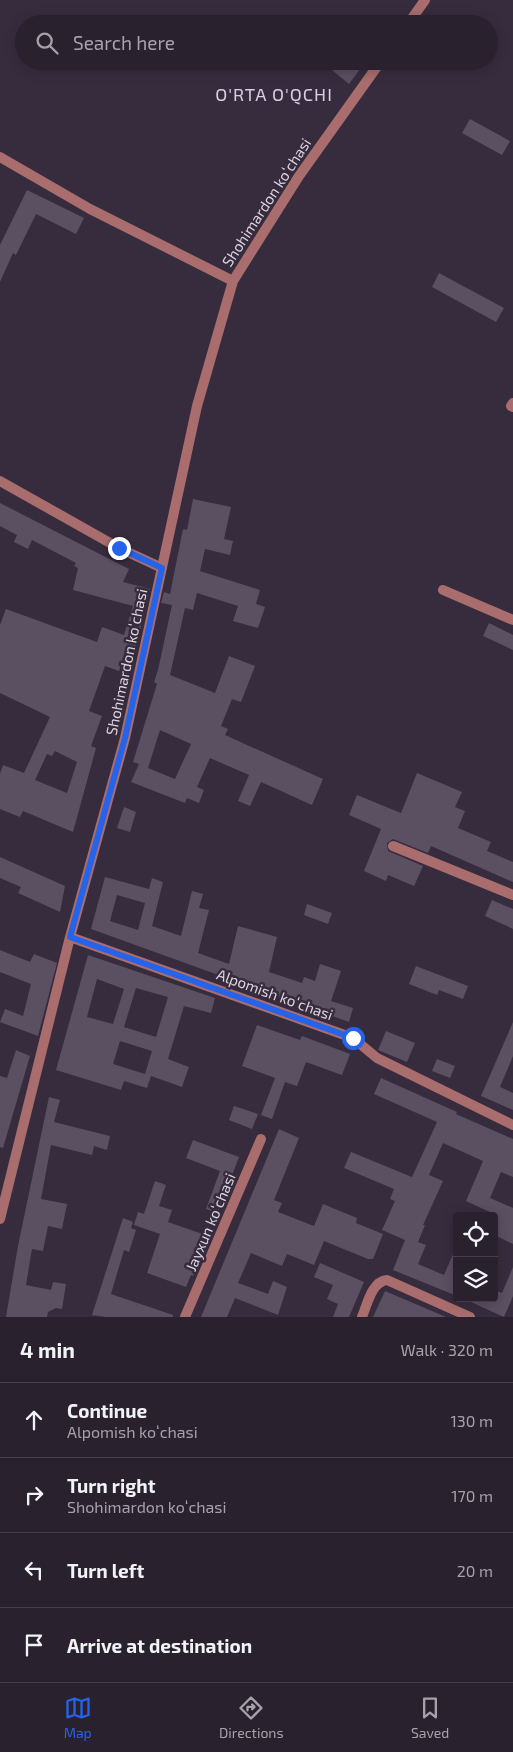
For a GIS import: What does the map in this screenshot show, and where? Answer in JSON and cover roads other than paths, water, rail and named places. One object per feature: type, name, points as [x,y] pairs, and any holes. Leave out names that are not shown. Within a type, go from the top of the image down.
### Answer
[{"type":"street","points":[[414,15],[425,0]]},
{"type":"street","name":"Shohimardon koʻchasi","points":[[0,1219],[70,937],[125,738],[197,406],[233,281],[299,176],[375,70]]},
{"type":"street","points":[[0,158],[90,209],[233,281]]},
{"type":"street","points":[[513,402],[511,406],[513,407]]},
{"type":"street","points":[[0,481],[119,548],[162,568]]},
{"type":"street","points":[[442,590],[513,620]]},
{"type":"street","points":[[393,846],[513,895]]},
{"type":"street","name":"Alpomish koʻchasi","points":[[70,937],[353,1038],[377,1058],[513,1126]]},
{"type":"street","name":"Jayxun koʻchasi","points":[[185,1317],[262,1139]]},
{"type":"street","points":[[362,1317],[376,1285],[380,1280],[387,1280],[470,1317]]},
{"type":"district","name":"O'RTA O'QCHI","points":[[274,94]]}]
